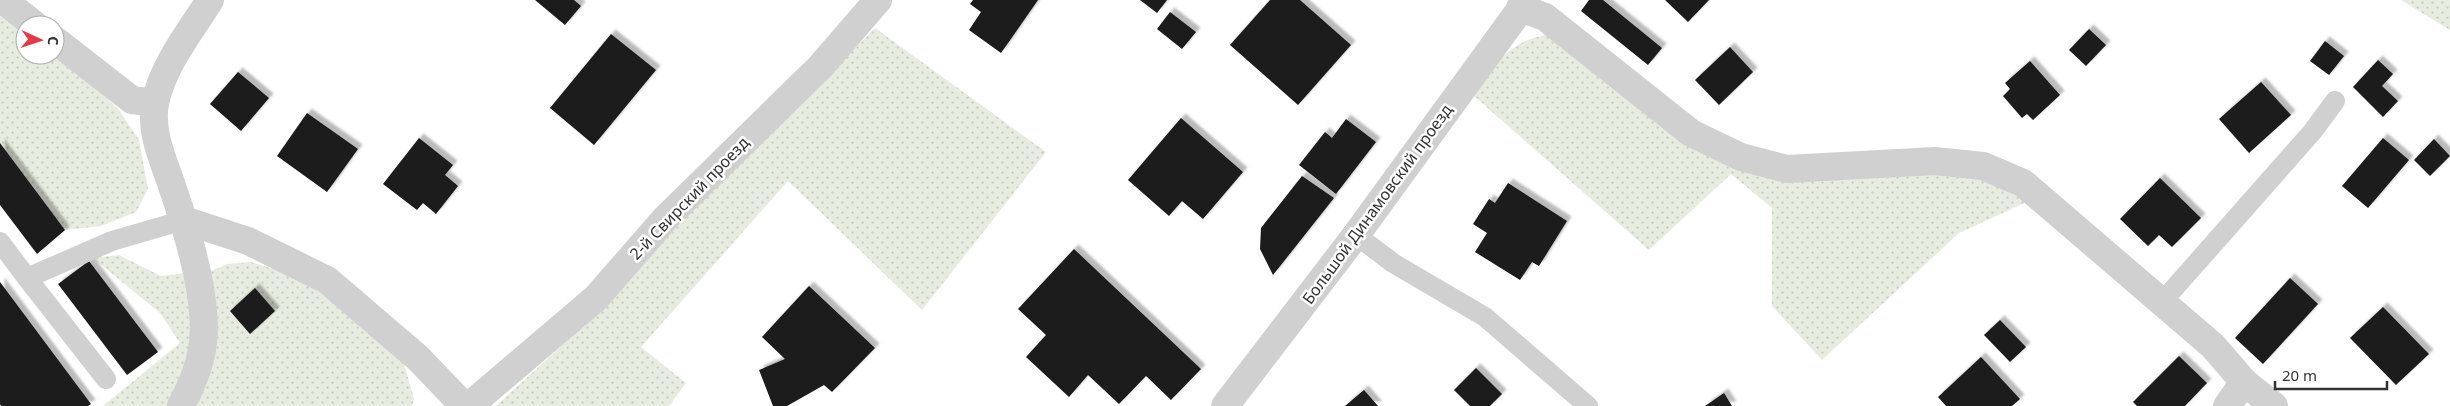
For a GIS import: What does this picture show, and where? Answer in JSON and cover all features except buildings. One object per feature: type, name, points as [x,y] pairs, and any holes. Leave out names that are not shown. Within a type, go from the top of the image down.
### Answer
[{"type":"street","points":[[4,0],[23,15]]},
{"type":"street","points":[[181,406],[191,386],[203,342],[201,297],[184,220],[155,135],[155,103],[166,69],[210,0]]},
{"type":"street","name":"2-й Свирский проезд","points":[[469,406],[498,384],[596,298],[665,219],[821,66],[878,0]]},
{"type":"street","points":[[1523,4],[1545,17],[1692,133],[1741,156],[1788,169],[1945,162],[1983,166],[2023,183],[2213,346],[2244,382],[2274,406]]},
{"type":"street","name":"Большой Динамовский проезд","points":[[1225,406],[1356,235],[1523,4]]},
{"type":"street","points":[[65,48],[132,100],[155,103]]},
{"type":"street","points":[[184,220],[248,240],[327,280],[418,358],[464,406]]},
{"type":"street","points":[[2227,406],[2244,382]]},
{"type":"lane","points":[[2162,302],[2313,131],[2335,101]]},
{"type":"lane","points":[[27,278],[112,241],[184,220]]},
{"type":"lane","points":[[1356,235],[1393,263],[1485,317],[1588,406]]},
{"type":"lane","points":[[0,242],[106,379]]},
{"type":"shaded area","points":[[2401,0],[2450,0],[2450,30]]},
{"type":"shaded area","points":[[0,16],[15,26],[15,65],[65,65],[65,61],[75,67],[119,110],[139,140],[148,189],[136,212],[101,226],[65,230],[0,143]]},
{"type":"shaded area","points":[[875,28],[1046,152],[922,310],[788,181],[641,347],[686,383],[669,406],[496,406],[602,309],[684,219]]},
{"type":"shaded area","points":[[1549,34],[1687,138],[1849,174],[1979,174],[2031,200],[1959,233],[1822,360],[1772,306],[1772,208],[1731,174],[1649,250],[1473,95],[1497,64],[1512,49],[1534,38]]},
{"type":"shaded area","points":[[119,255],[161,276],[214,270],[227,264],[251,262],[284,272],[314,288],[403,360],[414,399],[412,406],[103,406],[180,343],[160,313],[93,258]]}]
